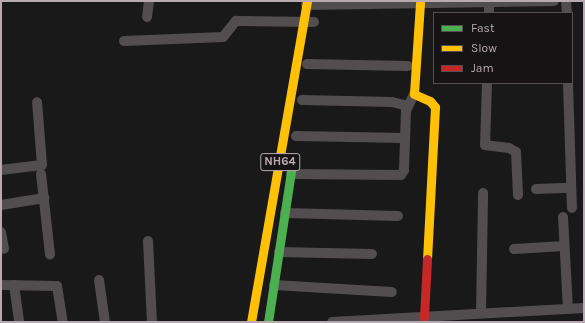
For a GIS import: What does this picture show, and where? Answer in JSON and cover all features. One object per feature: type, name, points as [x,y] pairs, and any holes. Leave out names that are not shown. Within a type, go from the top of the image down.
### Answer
[{"type":"main road","name":"NH64","points":[[251,322],[310,24],[311,3]]},
{"type":"main road","points":[[415,3],[414,94],[430,101],[435,107],[424,317]]},
{"type":"main road","points":[[307,68],[309,50]]},
{"type":"main road","name":"NH64","points":[[268,322],[296,140]]},
{"type":"street","points":[[147,17],[149,1]]},
{"type":"street","points":[[311,3],[459,2],[489,8],[506,2],[552,1]]},
{"type":"street","points":[[566,1],[567,12]]},
{"type":"street","points":[[124,41],[223,37],[236,21],[310,24]]},
{"type":"street","points":[[307,68],[408,66]]},
{"type":"street","points":[[487,84],[485,144],[510,148],[516,152],[518,195]]},
{"type":"street","points":[[568,84],[570,188],[572,208]]},
{"type":"street","points":[[291,174],[401,175],[404,170],[408,106],[414,94]]},
{"type":"street","points":[[302,100],[392,102],[408,106]]},
{"type":"street","points":[[1,170],[42,165],[37,102]]},
{"type":"street","points":[[296,140],[405,138]]},
{"type":"street","points":[[41,174],[50,254]]},
{"type":"street","points":[[536,189],[570,188]]},
{"type":"street","points":[[481,314],[483,193]]},
{"type":"street","points":[[1,205],[44,198]]},
{"type":"street","points":[[285,213],[398,216]]},
{"type":"street","points":[[562,218],[568,309]]},
{"type":"street","points":[[1,232],[4,249]]},
{"type":"street","points":[[148,241],[152,322]]},
{"type":"street","points":[[514,249],[564,246]]},
{"type":"street","points":[[279,252],[372,254]]},
{"type":"street","points":[[99,280],[105,322]]},
{"type":"street","points":[[1,285],[57,286],[63,322]]},
{"type":"street","points":[[14,285],[19,322]]},
{"type":"street","points":[[274,285],[392,292]]},
{"type":"street","points":[[332,322],[584,308]]},
{"type":"traffic: fast","points":[[268,322],[293,158]]},
{"type":"traffic: slow","points":[[251,322],[307,1]]},
{"type":"traffic: slow","points":[[420,3],[414,94],[430,101],[435,107],[427,259]]},
{"type":"traffic: jam","points":[[424,317],[427,259]]}]
